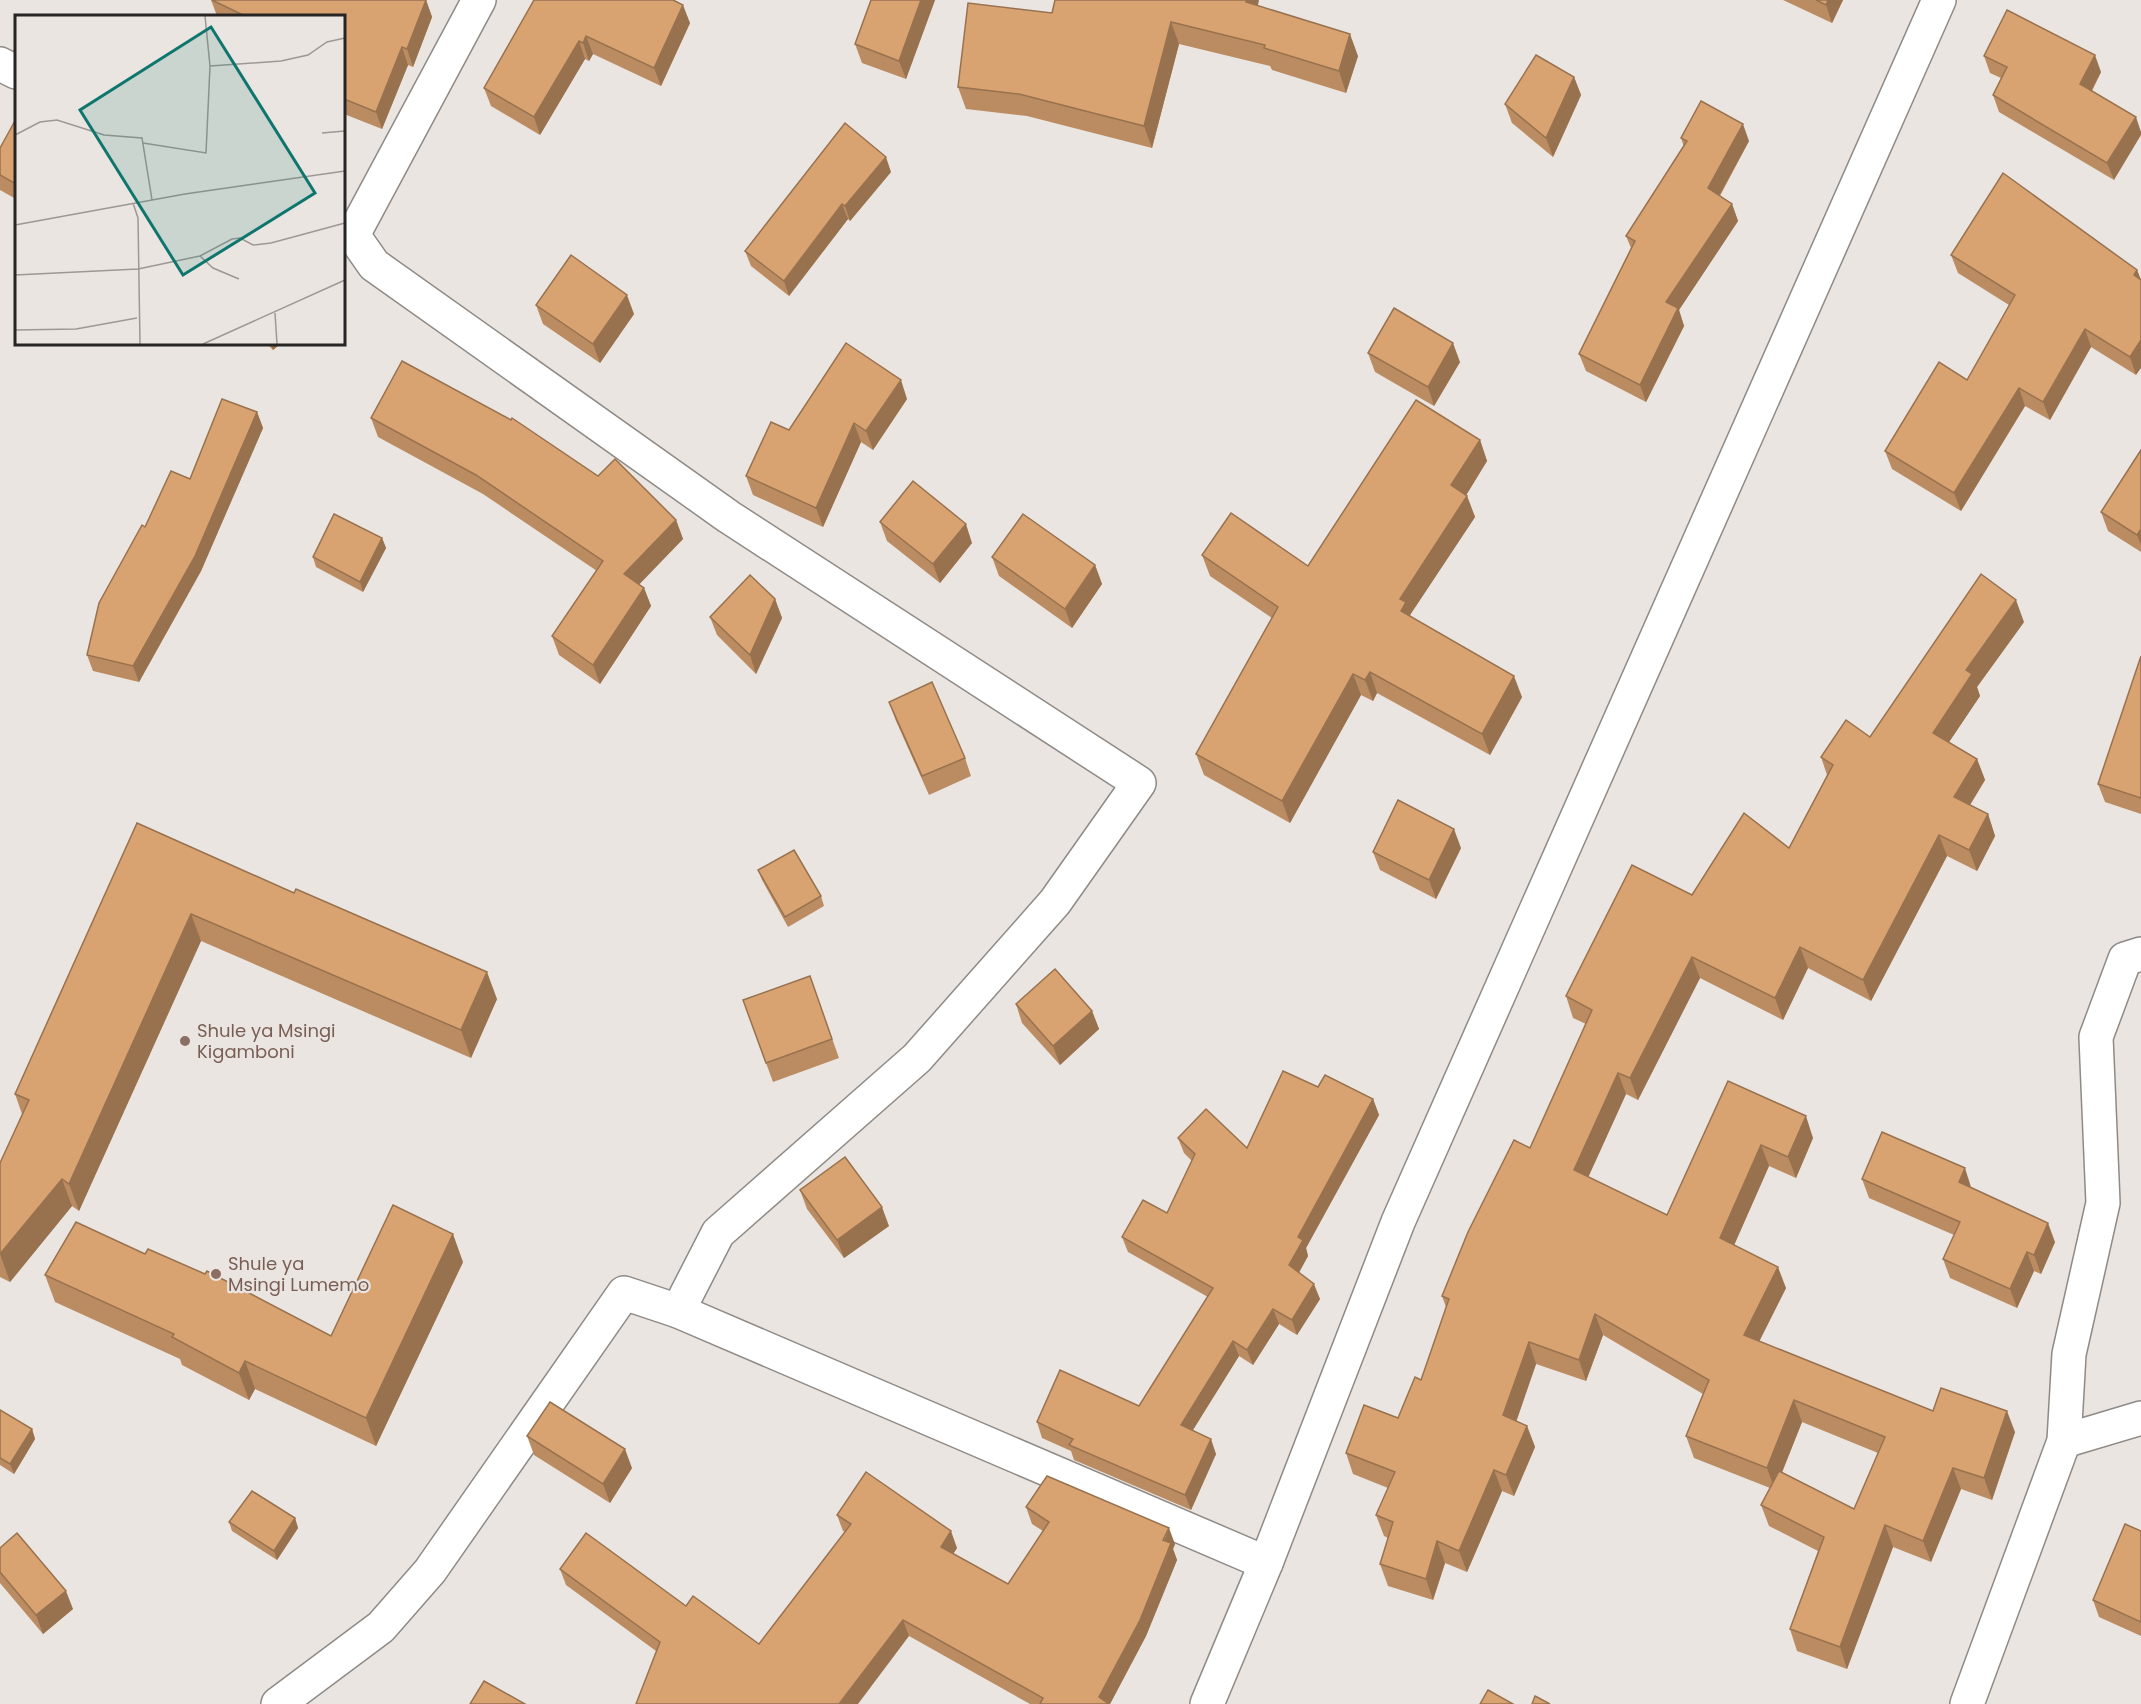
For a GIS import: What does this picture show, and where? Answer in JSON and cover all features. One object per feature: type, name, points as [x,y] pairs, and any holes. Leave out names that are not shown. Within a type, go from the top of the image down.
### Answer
[{"type":"street","points":[[479,0],[348,233],[374,264],[729,517],[1139,783],[1055,902],[917,1058],[718,1233],[678,1311]]},
{"type":"street","points":[[1207,1704],[1266,1563],[1398,1222],[1940,0]]},
{"type":"street","points":[[0,64],[15,72]]},
{"type":"street","points":[[1967,1704],[2064,1441],[2069,1354],[2103,1203],[2096,1037],[2125,959],[2141,954]]},
{"type":"street","points":[[278,1704],[381,1627],[430,1571],[624,1293],[678,1311],[1266,1563]]},
{"type":"street","points":[[2064,1441],[2141,1418]]},
{"type":"building","points":[[212,0],[426,0],[407,49],[402,47],[376,112],[345,99],[345,15],[243,15]]},
{"type":"building","points":[[534,0],[673,0],[683,5],[654,68],[586,36],[583,43],[579,41],[534,117],[484,88]]},
{"type":"building","points":[[871,0],[921,0],[899,61],[855,44]]},
{"type":"building","points":[[1055,0],[1246,0],[1246,2],[1350,34],[1339,71],[1264,48],[1265,45],[1171,22],[1144,126],[1019,94],[958,87],[968,3],[1052,13]]},
{"type":"building","points":[[1816,0],[1828,0],[1826,5]]},
{"type":"building","points":[[2007,10],[2095,55],[2080,84],[2136,117],[2107,163],[1993,95],[2007,67],[1984,56]]},
{"type":"building","points":[[1536,55],[1574,77],[1546,138],[1505,104]]},
{"type":"building","points":[[1701,101],[1743,124],[1708,188],[1732,204],[1666,302],[1678,308],[1640,385],[1579,354],[1635,241],[1626,236],[1687,141],[1681,138]]},
{"type":"building","points":[[15,121],[15,183],[0,175],[0,148]]},
{"type":"building","points":[[845,123],[886,157],[845,206],[842,204],[784,281],[745,251]]},
{"type":"building","points":[[2003,173],[2137,270],[2134,275],[2141,280],[2141,340],[2130,357],[2085,329],[2043,402],[2019,388],[1954,493],[1885,451],[1939,362],[1967,380],[2015,295],[1951,255]]},
{"type":"building","points":[[571,255],[627,295],[593,344],[536,305]]},
{"type":"building","points":[[1394,308],[1453,343],[1428,387],[1368,353]]},
{"type":"building","points":[[846,343],[901,380],[866,431],[854,423],[816,508],[746,476],[771,422],[789,430]]},
{"type":"building","points":[[402,361],[511,420],[512,418],[598,476],[615,459],[676,520],[624,574],[644,588],[593,665],[552,636],[603,561],[476,475],[371,418]]},
{"type":"building","points":[[222,399],[257,412],[195,556],[133,666],[87,655],[99,603],[142,525],[145,527],[171,471],[190,479]]},
{"type":"building","points":[[1416,400],[1480,440],[1451,485],[1467,496],[1400,599],[1406,602],[1401,611],[1514,676],[1482,734],[1370,672],[1365,680],[1353,674],[1282,801],[1196,754],[1278,607],[1202,555],[1231,513],[1308,566]]},
{"type":"building","points":[[2141,450],[2141,529],[2137,535],[2101,512]]},
{"type":"building","points":[[913,481],[966,524],[933,564],[880,522]]},
{"type":"building","points":[[334,514],[382,538],[360,582],[313,557]]},
{"type":"building","points":[[1023,514],[1095,565],[1065,609],[992,557]]},
{"type":"building","points":[[1981,574],[2016,600],[1966,670],[1972,674],[1933,733],[1977,759],[1954,797],[1988,814],[1969,850],[1939,835],[1863,980],[1800,947],[1775,998],[1692,957],[1630,1078],[1618,1073],[1574,1170],[1667,1215],[1728,1081],[1806,1116],[1788,1157],[1761,1145],[1720,1238],[1778,1267],[1744,1335],[1933,1411],[1941,1388],[2007,1411],[1984,1478],[1953,1468],[1923,1541],[1885,1525],[1840,1647],[1790,1629],[1824,1537],[1761,1505],[1779,1471],[1854,1509],[1885,1437],[1794,1400],[1767,1468],[1686,1436],[1709,1380],[1595,1314],[1579,1360],[1529,1342],[1503,1415],[1527,1426],[1506,1475],[1494,1470],[1459,1551],[1437,1541],[1426,1579],[1380,1564],[1393,1522],[1376,1515],[1395,1472],[1346,1453],[1364,1405],[1398,1418],[1415,1377],[1421,1380],[1449,1299],[1442,1296],[1468,1232],[1514,1140],[1530,1148],[1592,1010],[1566,996],[1632,865],[1692,895],[1744,813],[1789,848],[1833,765],[1821,757],[1846,720],[1870,737]]},
{"type":"building","points":[[750,575],[775,599],[750,655],[710,617]]},
{"type":"building","points":[[2141,656],[2141,798],[2098,784]]},
{"type":"building","points":[[932,682],[965,758],[922,776],[889,702]]},
{"type":"building","points":[[1398,800],[1454,829],[1429,880],[1373,852]]},
{"type":"building","points":[[137,823],[294,893],[296,889],[487,972],[461,1030],[191,914],[69,1184],[62,1179],[0,1254],[0,1163],[29,1100],[15,1094]]},
{"type":"building","points":[[794,850],[821,896],[785,917],[758,870]]},
{"type":"building","points":[[1055,969],[1092,1011],[1053,1046],[1016,1004]]},
{"type":"building","points":[[810,976],[832,1039],[766,1063],[743,1000]]},
{"type":"building","points":[[1283,1071],[1318,1087],[1325,1075],[1373,1099],[1298,1237],[1303,1240],[1289,1265],[1314,1284],[1292,1320],[1273,1309],[1247,1350],[1233,1341],[1181,1425],[1211,1439],[1185,1495],[1069,1445],[1073,1439],[1037,1422],[1060,1370],[1139,1406],[1213,1288],[1122,1237],[1143,1200],[1167,1213],[1195,1154],[1178,1138],[1206,1109],[1247,1148]]},
{"type":"building","points":[[1882,1132],[1965,1168],[1959,1182],[2048,1223],[2034,1255],[2027,1252],[2010,1289],[1943,1259],[1960,1222],[1862,1179]]},
{"type":"building","points":[[845,1157],[882,1207],[837,1240],[800,1190]]},
{"type":"building","points":[[393,1205],[453,1234],[366,1418],[245,1361],[239,1373],[172,1337],[174,1334],[45,1275],[76,1222],[145,1254],[148,1249],[205,1274],[207,1271],[331,1336]]},
{"type":"building","points":[[550,1402],[625,1449],[603,1484],[527,1436]]},
{"type":"building","points":[[0,1410],[32,1429],[10,1464],[0,1458]]},
{"type":"building","points":[[866,1472],[951,1531],[941,1547],[1008,1584],[1049,1522],[1026,1507],[1047,1476],[1169,1528],[1163,1540],[1171,1543],[1140,1620],[1099,1697],[1109,1704],[1040,1704],[1043,1698],[903,1620],[839,1704],[636,1704],[660,1642],[560,1569],[586,1533],[686,1606],[693,1596],[759,1644],[851,1524],[837,1515]]},
{"type":"building","points":[[252,1491],[295,1518],[274,1551],[229,1522]]},
{"type":"building","points":[[2125,1524],[2141,1531],[2141,1622],[2093,1600]]},
{"type":"building","points":[[17,1533],[66,1591],[36,1615],[0,1572],[0,1548]]},
{"type":"building","points":[[484,1681],[525,1704],[470,1704]]},
{"type":"building","points":[[1488,1690],[1513,1704],[1480,1704]]},
{"type":"building","points":[[1535,1696],[1550,1704],[1532,1704]]},
{"type":"place","name":"Shule ya Msingi Kigamboni","points":[[185,1041]]},
{"type":"place","name":"Shule ya Msingi Lumemo","points":[[216,1274]]}]
